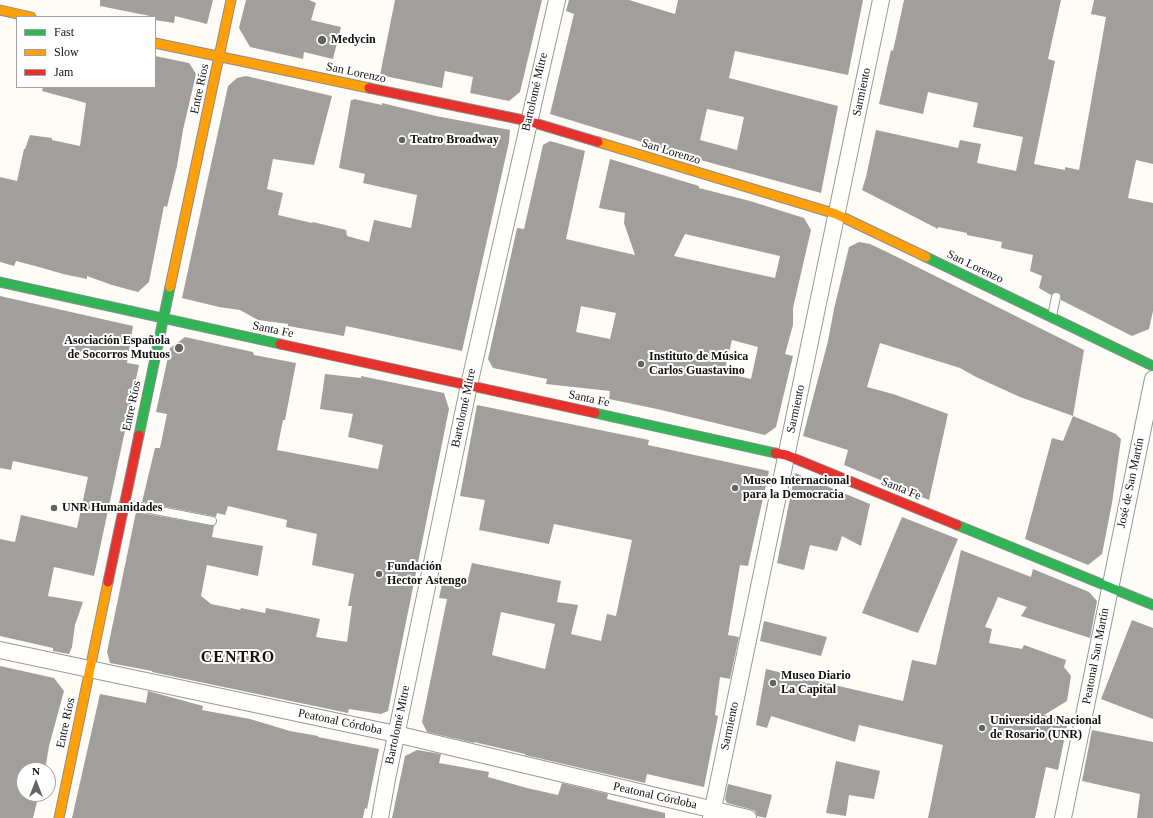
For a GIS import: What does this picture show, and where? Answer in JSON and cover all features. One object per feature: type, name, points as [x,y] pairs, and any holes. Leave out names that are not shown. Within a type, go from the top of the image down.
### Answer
[{"type":"main road","name":"Entre Ríos","points":[[59,818],[89,669],[231,0]]},
{"type":"main road","points":[[0,10],[27,16]]},
{"type":"main road","name":"San Lorenzo","points":[[156,43],[528,121],[836,214],[1153,366]]},
{"type":"main road","name":"Santa Fe","points":[[0,282],[786,455],[1153,606]]},
{"type":"street","name":"Bartolomé Mitre","points":[[380,818],[396,734],[469,385],[528,121],[557,0]]},
{"type":"street","name":"Sarmiento","points":[[712,814],[881,0]]},
{"type":"street","name":"José de San Martín","points":[[1109,588],[1153,379]]},
{"type":"street","name":"Peatonal San Martín","points":[[1063,818],[1109,588]]},
{"type":"street","name":"Peatonal Córdoba","points":[[0,650],[396,734],[712,814],[748,818]]},
{"type":"lane","points":[[1052,317],[1056,297]]},
{"type":"lane","points":[[124,504],[212,521]]},
{"type":"building","points":[[100,0],[213,0],[207,24],[175,16],[174,23],[156,20],[156,16],[100,6]]},
{"type":"building","points":[[246,0],[309,0],[316,3],[311,20],[341,27],[333,59],[304,52],[303,59],[250,47],[239,28]]},
{"type":"building","points":[[395,0],[542,0],[520,92],[509,101],[470,93],[473,77],[445,71],[442,88],[380,75]]},
{"type":"building","points":[[569,0],[629,0],[675,14],[678,0],[863,0],[848,75],[735,51],[729,78],[838,106],[821,193],[704,161],[550,114],[574,14],[566,11]],"holes":[[[707,109],[744,117],[737,150],[700,140]]]},
{"type":"building","points":[[904,0],[1061,0],[1048,59],[1055,61],[1034,164],[1065,170],[1065,167],[1079,170],[1106,17],[1091,14],[1094,0],[1153,0],[1153,164],[1136,160],[1128,198],[1153,203],[1153,311],[1149,329],[1132,336],[1061,300],[1059,293],[1055,292],[1051,295],[1039,288],[1042,276],[1030,271],[1033,255],[1001,248],[1002,242],[938,227],[938,229],[862,190],[876,130],[958,148],[960,140],[981,144],[977,163],[1016,171],[1023,137],[973,127],[978,103],[928,92],[923,114],[879,104],[891,50],[893,51]]},
{"type":"building","points":[[156,56],[189,63],[196,74],[183,130],[177,166],[167,207],[164,206],[149,282],[138,292],[87,276],[87,279],[63,274],[16,261],[14,266],[0,262],[0,177],[17,181],[24,149],[30,135],[52,138],[52,140],[80,146],[86,103],[42,91],[43,88],[156,88]]},
{"type":"building","points":[[246,76],[332,96],[314,165],[273,159],[267,189],[283,193],[278,215],[346,230],[347,236],[369,242],[374,220],[411,228],[417,195],[363,183],[365,174],[339,168],[351,100],[354,99],[382,105],[382,103],[436,116],[510,130],[509,142],[462,351],[346,326],[344,336],[288,326],[288,324],[258,320],[240,310],[219,307],[182,298],[228,86],[237,78]]},
{"type":"building","points":[[550,141],[585,151],[566,239],[635,255],[624,223],[625,213],[599,208],[610,159],[699,186],[699,188],[750,201],[804,218],[811,230],[793,308],[793,325],[785,354],[793,356],[776,427],[765,435],[609,399],[610,391],[546,384],[547,379],[493,368],[488,359],[517,228],[524,229],[543,145]],"holes":[[[685,234],[780,256],[775,278],[674,256]],[[581,306],[616,313],[610,339],[576,332]],[[732,340],[758,347],[751,379],[724,373]]]},
{"type":"building","points":[[859,242],[870,244],[889,253],[1084,350],[1073,416],[1020,397],[960,368],[880,343],[867,387],[893,394],[948,414],[929,500],[844,465],[848,450],[803,436],[828,341],[849,247]]},
{"type":"building","points":[[0,296],[133,326],[127,363],[139,365],[94,576],[54,567],[48,596],[83,602],[75,625],[72,647],[69,654],[53,651],[53,648],[0,636],[0,539],[15,542],[21,515],[77,528],[88,477],[13,461],[11,470],[0,468]]},
{"type":"building","points":[[185,337],[253,352],[254,355],[296,363],[285,420],[283,420],[277,450],[378,469],[383,445],[348,437],[353,414],[320,409],[325,374],[361,378],[361,376],[444,393],[449,409],[388,711],[381,714],[349,709],[348,713],[110,663],[107,652],[136,512],[214,526],[212,537],[263,546],[258,576],[207,565],[201,596],[211,604],[265,613],[266,608],[320,619],[316,637],[347,642],[352,606],[348,606],[354,574],[312,565],[317,534],[286,527],[287,520],[228,506],[225,515],[217,513],[216,517],[142,502],[155,448],[160,448],[167,414],[156,412],[170,348]]},
{"type":"building","points":[[477,405],[649,440],[648,445],[769,471],[748,566],[740,565],[728,635],[739,637],[730,679],[720,677],[715,715],[718,716],[704,787],[647,774],[645,783],[427,732],[422,722],[447,599],[439,598],[443,579],[467,583],[472,563],[561,581],[557,602],[578,605],[571,634],[601,641],[607,614],[616,616],[632,540],[554,524],[549,544],[479,530],[485,500],[460,496]],"holes":[[[501,612],[555,624],[545,669],[492,655]]]},
{"type":"building","points":[[1073,416],[1116,434],[1121,439],[1112,503],[1102,554],[1088,565],[1025,539],[1052,438],[1063,441]]},
{"type":"building","points":[[795,473],[870,504],[861,546],[842,536],[837,551],[810,545],[804,570],[777,563]]},
{"type":"building","points":[[902,517],[958,539],[918,633],[862,613]]},
{"type":"building","points":[[961,550],[1031,577],[1033,569],[1089,592],[1097,601],[1090,638],[1021,616],[1027,607],[998,597],[985,627],[992,629],[989,643],[1022,649],[1024,645],[1066,660],[1064,667],[1071,676],[1067,701],[1044,715],[1068,721],[1058,770],[1046,767],[1035,818],[928,818],[943,745],[859,725],[855,742],[771,716],[767,728],[756,725],[766,669],[903,701],[912,660],[936,665]]},
{"type":"building","points":[[1132,620],[1153,628],[1153,719],[1101,699]]},
{"type":"building","points":[[764,621],[827,637],[821,656],[760,641]]},
{"type":"building","points":[[0,666],[54,678],[64,691],[49,746],[46,762],[16,762],[16,802],[37,802],[33,818],[0,818]]},
{"type":"building","points":[[148,691],[203,706],[202,710],[250,719],[290,731],[379,749],[367,809],[365,808],[363,818],[72,818],[100,694],[146,703]]},
{"type":"building","points":[[1092,730],[1153,742],[1153,818],[1137,818],[1140,794],[1082,781]]},
{"type":"building","points":[[417,750],[441,754],[439,763],[489,772],[488,777],[527,788],[558,795],[562,783],[608,794],[607,799],[665,813],[665,818],[392,818],[405,756]]},
{"type":"building","points":[[836,761],[880,771],[874,799],[849,795],[846,816],[826,813]]},
{"type":"building","points":[[728,784],[772,795],[766,818],[757,816],[755,811],[750,809],[727,803],[725,799]]},
{"type":"traffic: fast","points":[[926,257],[1153,366]]},
{"type":"traffic: fast","points":[[0,282],[280,344]]},
{"type":"traffic: fast","points":[[139,435],[170,287]]},
{"type":"traffic: fast","points":[[595,413],[775,453]]},
{"type":"traffic: fast","points":[[957,525],[1153,605]]},
{"type":"traffic: slow","points":[[170,287],[231,0]]},
{"type":"traffic: slow","points":[[0,10],[27,16]]},
{"type":"traffic: slow","points":[[156,43],[369,88]]},
{"type":"traffic: slow","points":[[598,142],[836,214],[926,257]]},
{"type":"traffic: slow","points":[[59,818],[108,582]]},
{"type":"traffic: jam","points":[[369,88],[528,121],[598,142]]},
{"type":"traffic: jam","points":[[280,344],[595,413]]},
{"type":"traffic: jam","points":[[108,582],[139,435]]},
{"type":"traffic: jam","points":[[775,453],[786,455],[957,525]]},
{"type":"place","name":"Medycin","points":[[322,40]]},
{"type":"place","name":"Teatro Broadway","points":[[402,140]]},
{"type":"place","name":"Asociación Española de Socorros Mutuos","points":[[179,348]]},
{"type":"place","name":"Instituto de Música Carlos Guastavino","points":[[641,364]]},
{"type":"place","name":"Museo Internacional para la Democracia","points":[[735,488]]},
{"type":"place","name":"UNR Humanidades","points":[[54,508]]},
{"type":"place","name":"Fundación Hector Astengo","points":[[379,574]]},
{"type":"place","name":"Museo Diario La Capital","points":[[773,683]]},
{"type":"place","name":"Universidad Nacional de Rosario (UNR)","points":[[982,728]]},
{"type":"district","name":"CENTRO","points":[[238,658]]}]
